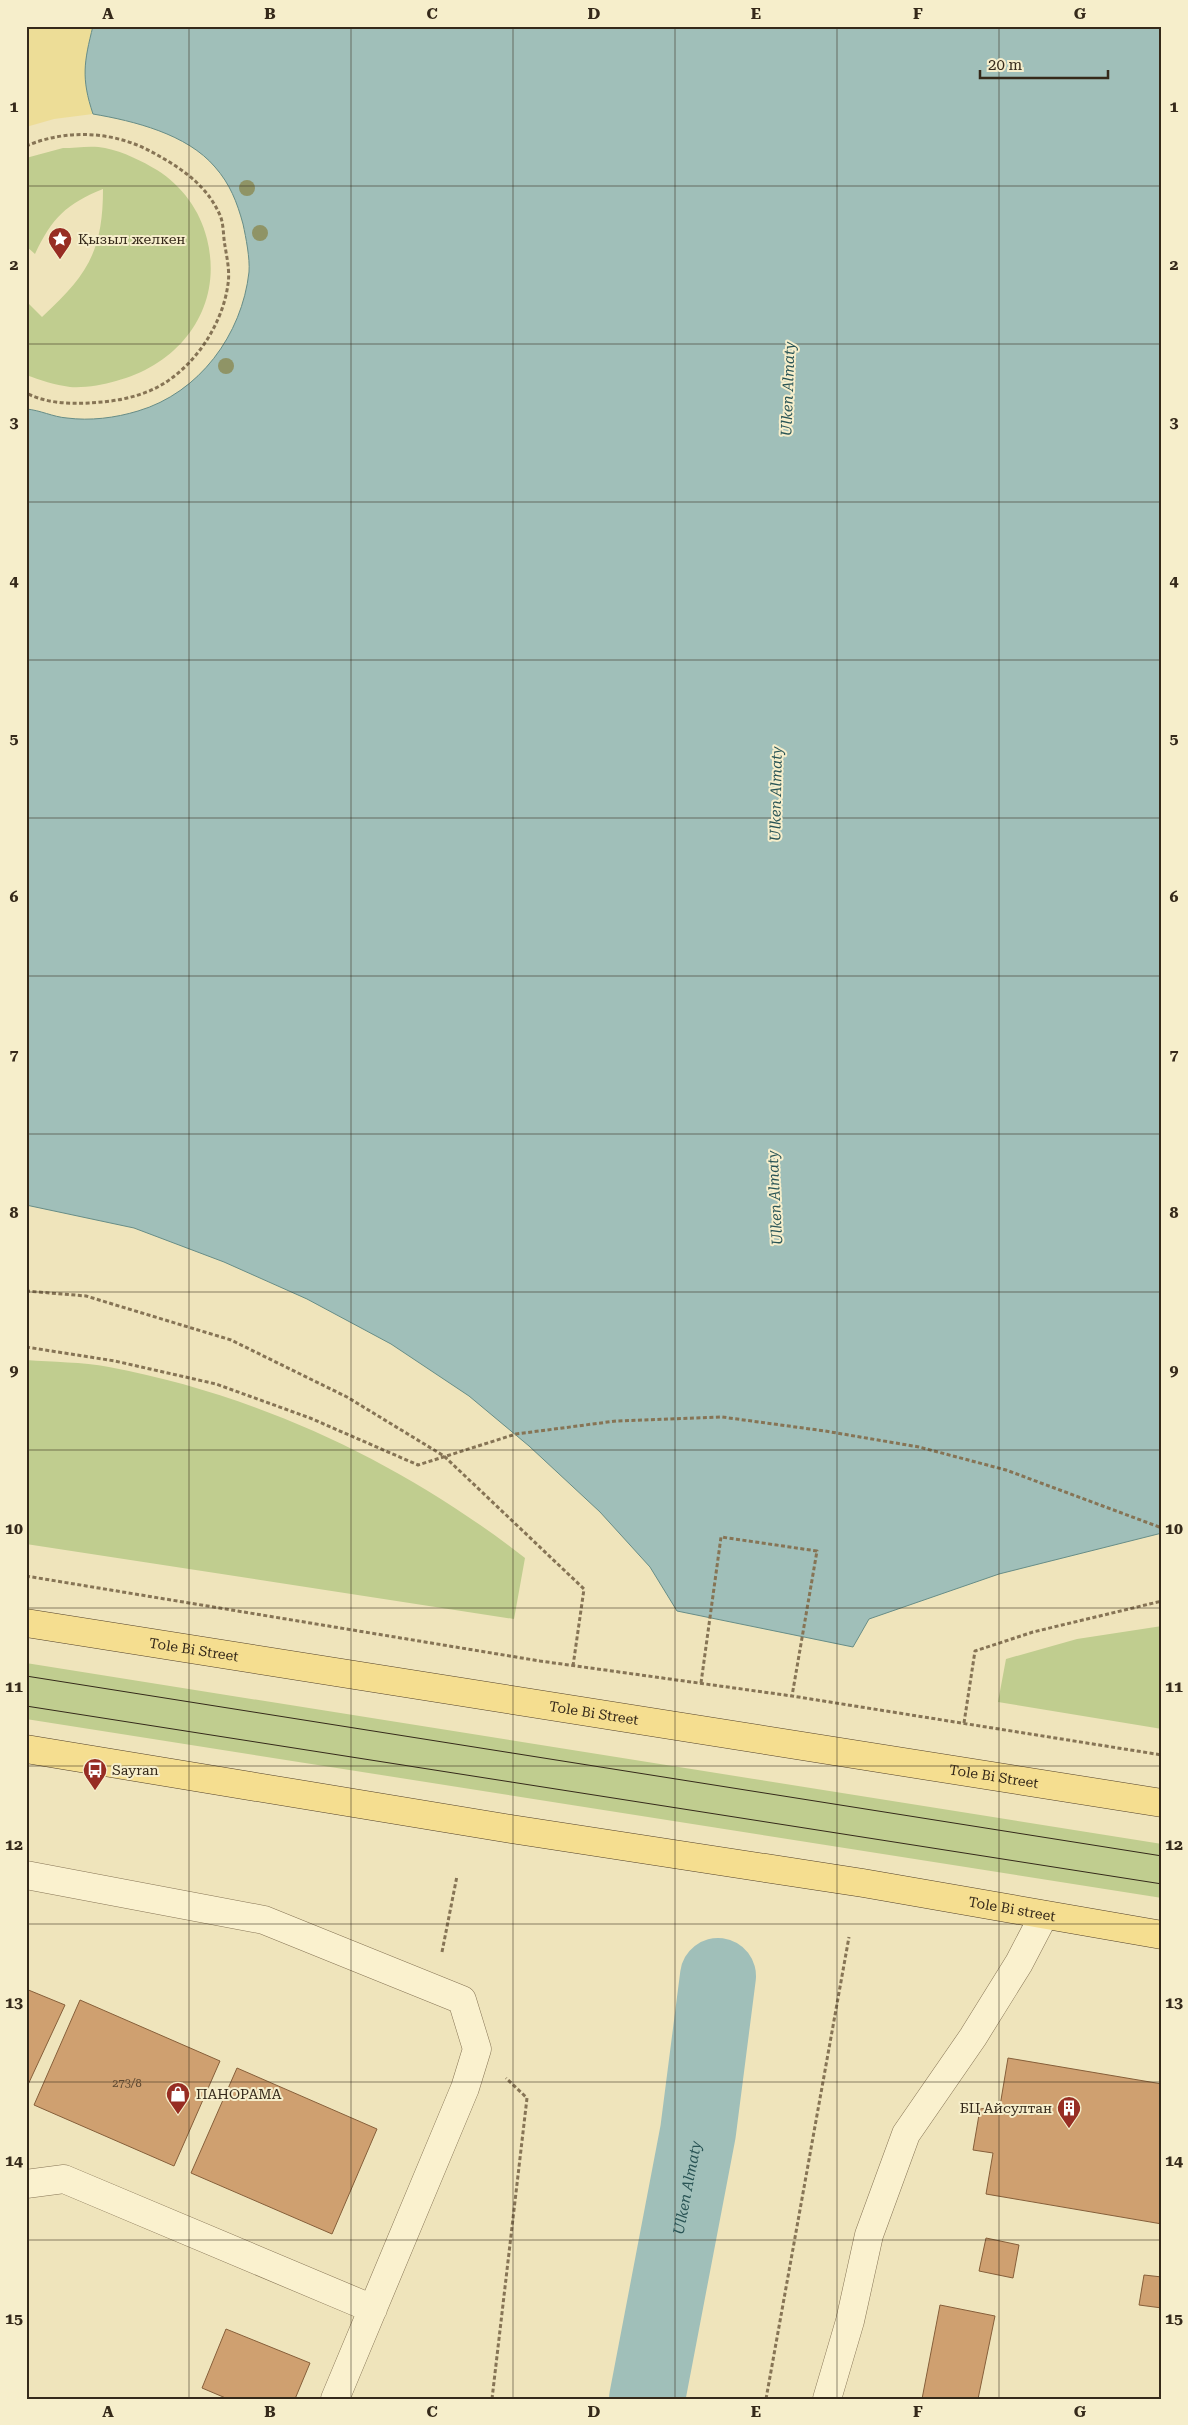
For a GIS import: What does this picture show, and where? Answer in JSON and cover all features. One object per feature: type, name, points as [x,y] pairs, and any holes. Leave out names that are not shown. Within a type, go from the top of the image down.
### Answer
[{"type":"main road","name":"Tole Bi Street","points":[[26,1623],[601,1716],[1162,1803]]},
{"type":"main road","name":"Tole Bi street","points":[[26,1749],[502,1827],[863,1883],[1162,1935]]},
{"type":"lane","points":[[26,1876],[264,1920],[462,2000],[477,2049],[465,2088],[335,2399]]},
{"type":"lane","points":[[827,2399],[850,2322],[869,2235],[906,2134],[973,2037],[1019,1963],[1044,1914]]},
{"type":"lane","points":[[26,2184],[64,2179],[373,2309]]},
{"type":"path","points":[[26,146],[73,134],[107,136],[141,146],[182,168],[204,189],[220,214],[228,284],[217,322],[200,349],[178,374],[142,394],[108,402],[69,404],[39,399],[26,393]]},
{"type":"path","points":[[26,1291],[86,1296],[231,1340],[347,1397],[444,1456],[584,1589],[573,1666]]},
{"type":"path","points":[[26,1347],[115,1361],[216,1384],[310,1418],[418,1465],[516,1434],[616,1421],[722,1417],[825,1431],[919,1447],[1006,1470],[1162,1528]]},
{"type":"path","points":[[701,1683],[721,1537],[817,1551],[792,1696]]},
{"type":"path","points":[[26,1576],[573,1666],[792,1696],[1162,1755]]},
{"type":"path","points":[[964,1723],[975,1651],[1033,1632],[1162,1601]]},
{"type":"path","points":[[434,1988],[456,1876]]},
{"type":"path","points":[[766,2399],[849,1937]]},
{"type":"path","points":[[477,2049],[527,2098],[492,2399]]},
{"type":"green space","points":[[63,148],[105,148],[126,154],[166,176],[182,191],[200,218],[207,239],[211,264],[209,287],[203,309],[192,329],[178,347],[160,361],[139,373],[87,387],[64,386],[26,375],[26,301],[42,317],[81,275],[89,262],[100,230],[103,189],[79,200],[62,214],[41,241],[35,254],[26,246],[26,158]]},
{"type":"green space","points":[[26,1360],[109,1367],[166,1380],[221,1396],[276,1415],[380,1463],[430,1492],[525,1558],[514,1619],[26,1544]]},
{"type":"green space","points":[[1162,1626],[1162,1729],[998,1702],[1006,1659],[1077,1639]]},
{"type":"green space","points":[[26,1663],[1162,1844],[1162,1898],[26,1719]]},
{"type":"sand","points":[[26,26],[93,26],[86,60],[85,80],[93,114],[54,119],[26,127]]},
{"type":"water","points":[[93,26],[1162,26],[1162,1533],[999,1574],[869,1619],[853,1647],[677,1611],[650,1567],[600,1512],[529,1446],[469,1396],[391,1344],[307,1299],[224,1262],[134,1228],[26,1205],[26,409],[67,418],[102,418],[138,411],[180,391],[198,376],[227,339],[245,295],[249,272],[243,224],[238,208],[229,187],[215,167],[190,146],[159,131],[142,125],[93,114],[85,80],[85,70]]},
{"type":"building","points":[[26,1989],[65,2005],[26,2089]]},
{"type":"building","points":[[80,2000],[220,2061],[174,2166],[34,2105]]},
{"type":"building","name":"БЦ Айсултан","points":[[1008,2058],[1162,2084],[1162,2224],[986,2194],[993,2153],[973,2150],[980,2109],[1000,2106]]},
{"type":"building","points":[[237,2068],[377,2129],[332,2234],[191,2173]]},
{"type":"building","points":[[986,2238],[1019,2245],[1013,2278],[979,2271]]},
{"type":"building","points":[[1144,2275],[1162,2277],[1162,2308],[1139,2305]]},
{"type":"building","points":[[940,2305],[995,2316],[978,2399],[922,2399]]},
{"type":"building","points":[[226,2329],[310,2363],[295,2399],[228,2399],[202,2388]]},
{"type":"waterway","name":"Ulken Almaty","points":[[647,2399],[698,2132],[718,1976]]},
{"type":"tram line","points":[[26,1676],[1162,1856]]},
{"type":"tram line","points":[[26,1706],[1162,1884]]},
{"type":"place","name":"Қызыл желкен","points":[[60,260]]},
{"type":"place","name":"Sayran","points":[[95,1791]]},
{"type":"place","name":"ПАНОРАМА","points":[[178,2115]]},
{"type":"place","name":"БЦ Айсултан","points":[[1069,2129]]}]
